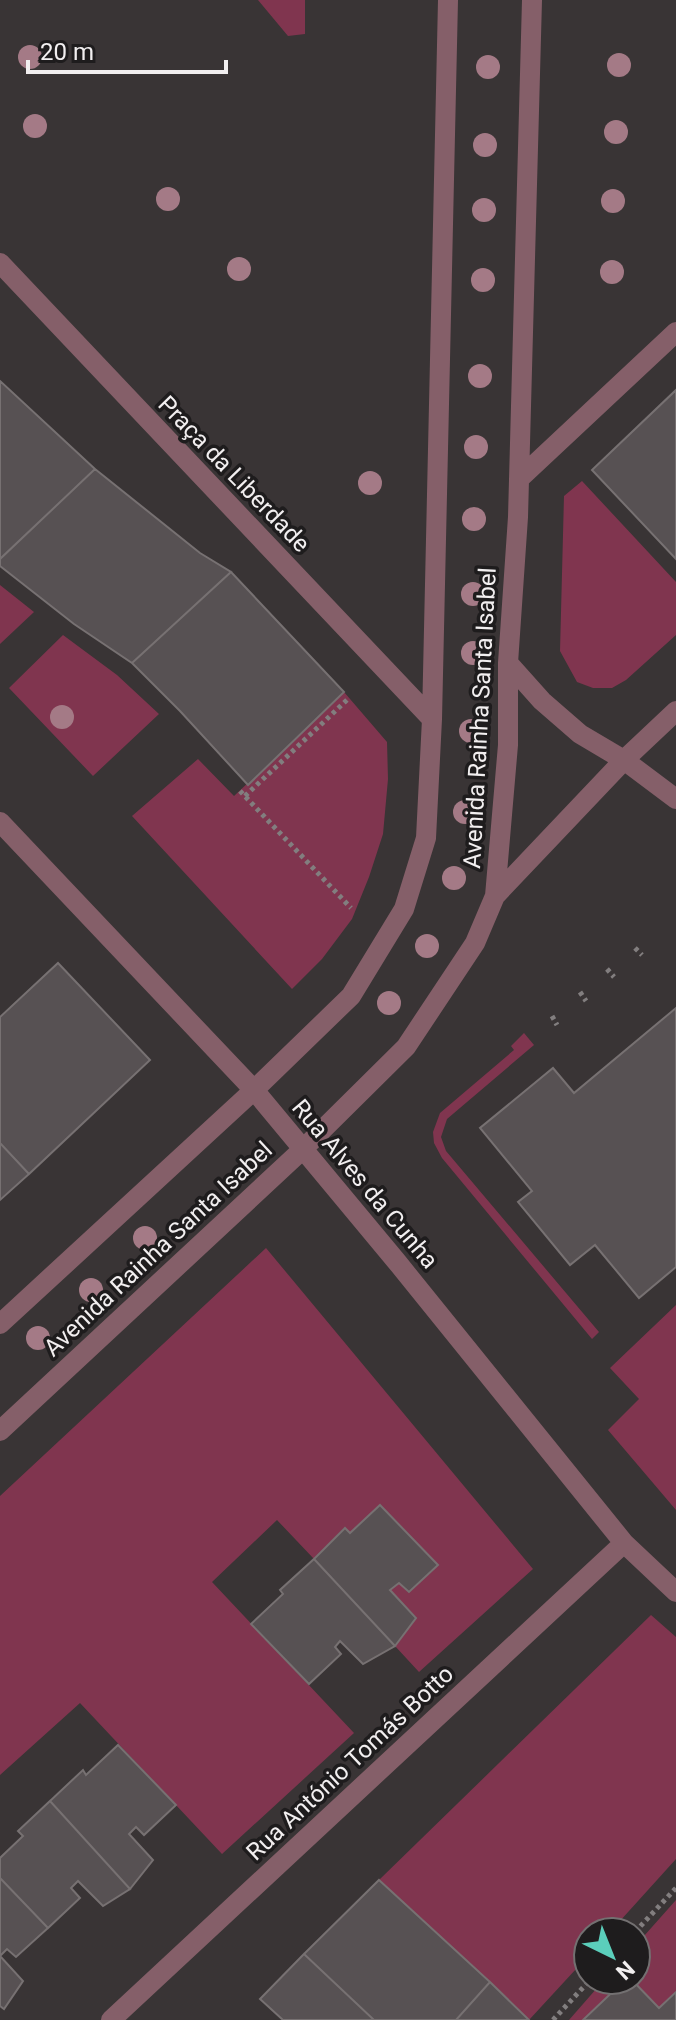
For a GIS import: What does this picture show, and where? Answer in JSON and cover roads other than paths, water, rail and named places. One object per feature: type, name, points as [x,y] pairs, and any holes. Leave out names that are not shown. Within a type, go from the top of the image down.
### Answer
[{"type":"street","name":"Avenida Rainha Santa Isabel","points":[[0,1324],[254,1090],[351,996],[404,909],[426,838],[432,719],[448,0]]},
{"type":"street","name":"Avenida Rainha Santa Isabel","points":[[0,1431],[302,1150],[406,1047],[475,943],[495,896],[508,745],[508,663],[519,479],[532,0]]},
{"type":"street","name":"Praça da Liberdade","points":[[0,263],[432,719]]},
{"type":"street","points":[[519,479],[676,332]]},
{"type":"street","points":[[508,663],[542,701],[580,734],[624,760],[676,799]]},
{"type":"street","points":[[495,896],[624,760],[676,711]]},
{"type":"street","name":"Rua Alves da Cunha","points":[[1,826],[254,1090],[624,1543],[676,1592]]},
{"type":"street","name":"Rua António Tomás Botto","points":[[111,2020],[624,1543]]}]
